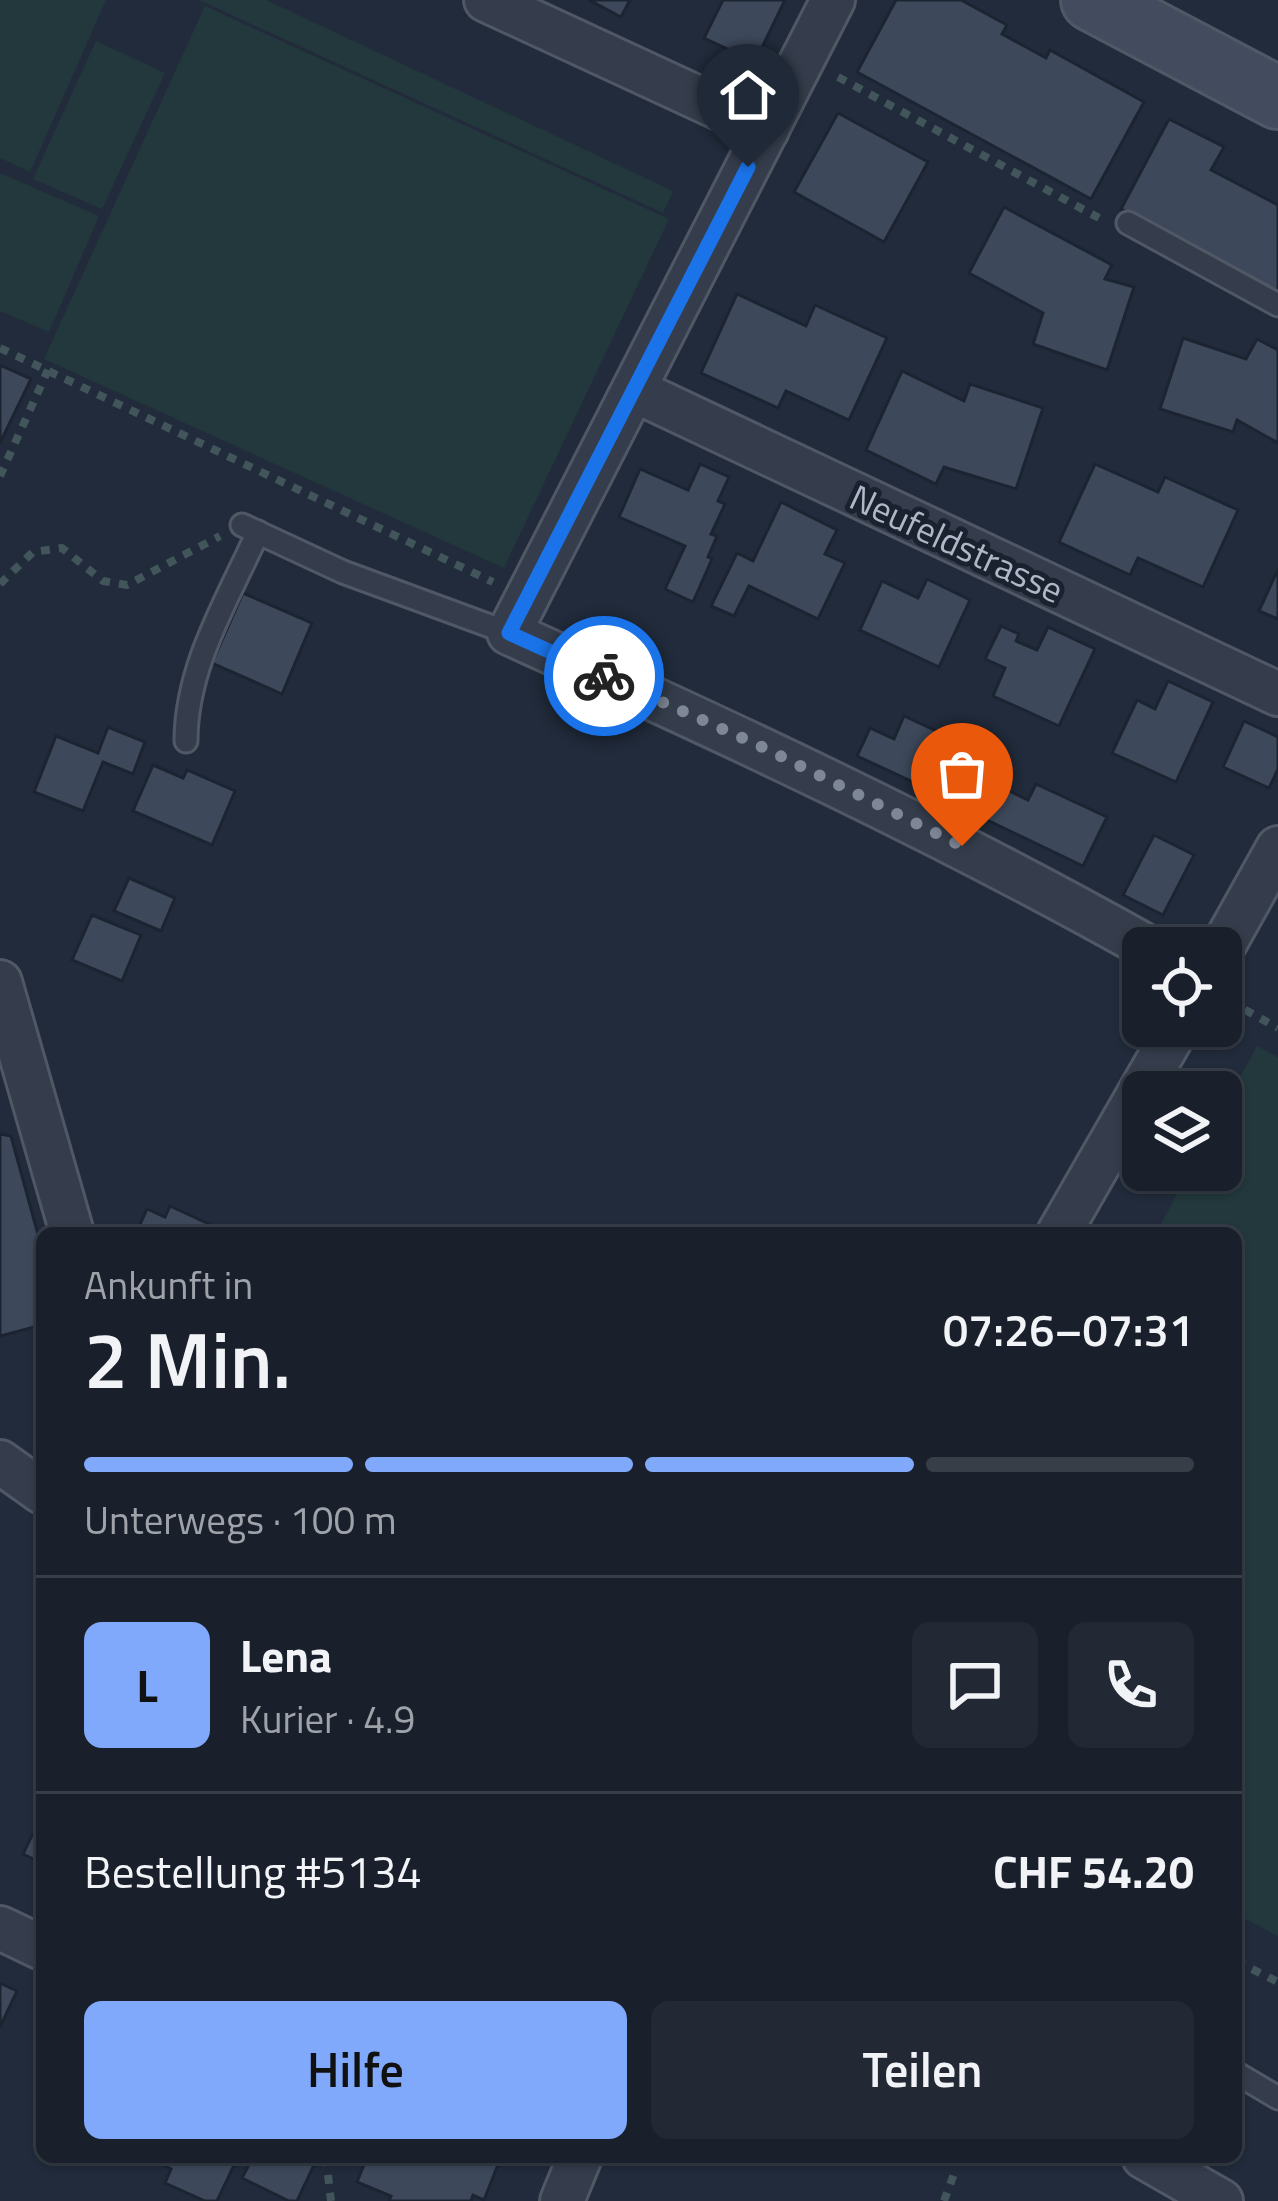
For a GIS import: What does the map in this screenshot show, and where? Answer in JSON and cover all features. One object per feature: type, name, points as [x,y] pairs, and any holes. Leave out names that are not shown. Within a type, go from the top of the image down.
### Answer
[{"type":"main road","points":[[1092,0],[1278,98]]},
{"type":"street","points":[[833,0],[518,616],[998,877],[1122,936]]},
{"type":"street","points":[[499,3],[767,130]]},
{"type":"street","name":"Neufeldstrasse","points":[[636,391],[1278,694]]},
{"type":"street","points":[[1234,927],[1278,848]]},
{"type":"street","points":[[0,982],[70,1227]]},
{"type":"street","points":[[1062,1227],[1166,1047]]},
{"type":"street","points":[[0,1462],[36,1488]]},
{"type":"street","points":[[0,1928],[36,1945]]},
{"type":"street","points":[[562,2201],[578,2163]]},
{"type":"street","points":[[1154,2163],[1221,2201]]},
{"type":"lane","points":[[1120,224],[1278,305]]},
{"type":"lane","points":[[186,741],[186,702],[250,529],[343,572],[518,616]]},
{"type":"lane","points":[[1242,2077],[1278,2098]]},
{"type":"path","points":[[805,59],[1120,224]]},
{"type":"path","points":[[0,348],[518,616]]},
{"type":"path","points":[[0,476],[48,370]]},
{"type":"path","points":[[0,584],[33,552],[62,548],[103,581],[127,585],[250,529]]},
{"type":"path","points":[[1242,1008],[1278,1028]]},
{"type":"path","points":[[1242,1964],[1278,1982]]},
{"type":"path","points":[[327,2163],[331,2201]]},
{"type":"path","points":[[944,2201],[953,2174]]},
{"type":"green space","points":[[0,0],[106,0],[30,172],[0,158]]},
{"type":"green space","points":[[199,0],[266,0],[673,191],[663,213]]},
{"type":"green space","points":[[205,6],[669,219],[504,568],[44,359]]},
{"type":"green space","points":[[96,41],[165,73],[102,209],[33,179]]},
{"type":"green space","points":[[0,173],[99,216],[49,332],[0,311]]},
{"type":"green space","points":[[1257,1046],[1278,1057],[1278,1936],[1242,1917],[1242,1227],[1159,1227],[1179,1191],[1242,1191],[1242,1074]]},
{"type":"building","points":[[589,0],[630,0],[621,17]]},
{"type":"building","points":[[723,0],[785,0],[755,62],[704,38]]},
{"type":"building","points":[[896,0],[961,0],[1007,25],[1002,34],[1046,58],[1050,50],[1144,102],[1091,199],[857,72]]},
{"type":"building","points":[[838,113],[928,162],[884,242],[794,192]]},
{"type":"building","points":[[1169,119],[1224,147],[1211,170],[1278,205],[1278,293],[1121,209]]},
{"type":"building","points":[[1004,207],[1112,265],[1105,279],[1134,287],[1107,370],[1033,344],[1043,313],[969,273]]},
{"type":"building","points":[[737,294],[806,326],[815,305],[887,338],[849,420],[786,391],[778,408],[701,373]]},
{"type":"building","points":[[1183,338],[1246,359],[1257,339],[1278,350],[1278,443],[1237,420],[1233,432],[1160,409]]},
{"type":"building","points":[[0,365],[31,379],[0,443]]},
{"type":"building","points":[[902,371],[964,401],[970,384],[1043,408],[1016,489],[944,467],[936,484],[866,450]]},
{"type":"building","points":[[700,464],[729,477],[718,501],[725,504],[711,534],[717,536],[708,557],[712,559],[693,602],[665,589],[685,546],[619,517],[640,469],[688,490]]},
{"type":"building","points":[[1095,464],[1158,492],[1165,477],[1238,510],[1203,587],[1138,558],[1130,575],[1059,542]]},
{"type":"building","points":[[781,502],[837,530],[825,554],[845,563],[818,619],[749,586],[734,616],[711,606],[737,553],[753,561]]},
{"type":"building","points":[[1278,569],[1278,619],[1259,611]]},
{"type":"building","points":[[927,579],[970,600],[939,667],[860,630],[882,581],[918,598]]},
{"type":"building","points":[[243,593],[312,623],[282,694],[212,663]]},
{"type":"building","points":[[1001,626],[1019,634],[1016,641],[1037,650],[1048,627],[1095,649],[1059,726],[993,696],[1005,668],[985,659]]},
{"type":"building","points":[[1168,681],[1213,702],[1176,782],[1112,753],[1137,700],[1155,709]]},
{"type":"building","points":[[904,716],[977,750],[954,801],[857,756],[870,728],[894,739]]},
{"type":"building","points":[[1244,721],[1278,737],[1278,769],[1269,788],[1223,767]]},
{"type":"building","points":[[108,727],[145,742],[133,774],[103,762],[83,811],[34,792],[56,736],[98,753]]},
{"type":"building","points":[[153,765],[183,778],[187,770],[235,791],[212,845],[133,811]]},
{"type":"building","points":[[1036,784],[1107,817],[1083,866],[985,819],[1001,787],[1028,800]]},
{"type":"building","points":[[1154,835],[1194,855],[1163,915],[1123,895]]},
{"type":"building","points":[[129,878],[175,898],[161,931],[114,911]]},
{"type":"building","points":[[92,915],[141,935],[122,981],[72,960]]},
{"type":"building","points":[[0,1134],[11,1136],[36,1227],[36,1327],[0,1336]]},
{"type":"building","points":[[170,1206],[215,1227],[139,1227],[147,1209],[165,1217]]},
{"type":"building","points":[[36,1827],[36,1860],[23,1854]]},
{"type":"building","points":[[0,1983],[17,1991],[0,2027]]},
{"type":"building","points":[[159,2163],[235,2163],[217,2201],[205,2201],[165,2183],[171,2169]]},
{"type":"building","points":[[250,2163],[315,2163],[297,2201],[242,2178]]},
{"type":"building","points":[[365,2163],[499,2163],[484,2200],[473,2195],[471,2201],[389,2201],[391,2196],[357,2182]]},
{"type":"way so far","points":[[604,676],[756,744],[962,846]]},
{"type":"route","points":[[604,676],[509,633],[748,167]]}]
